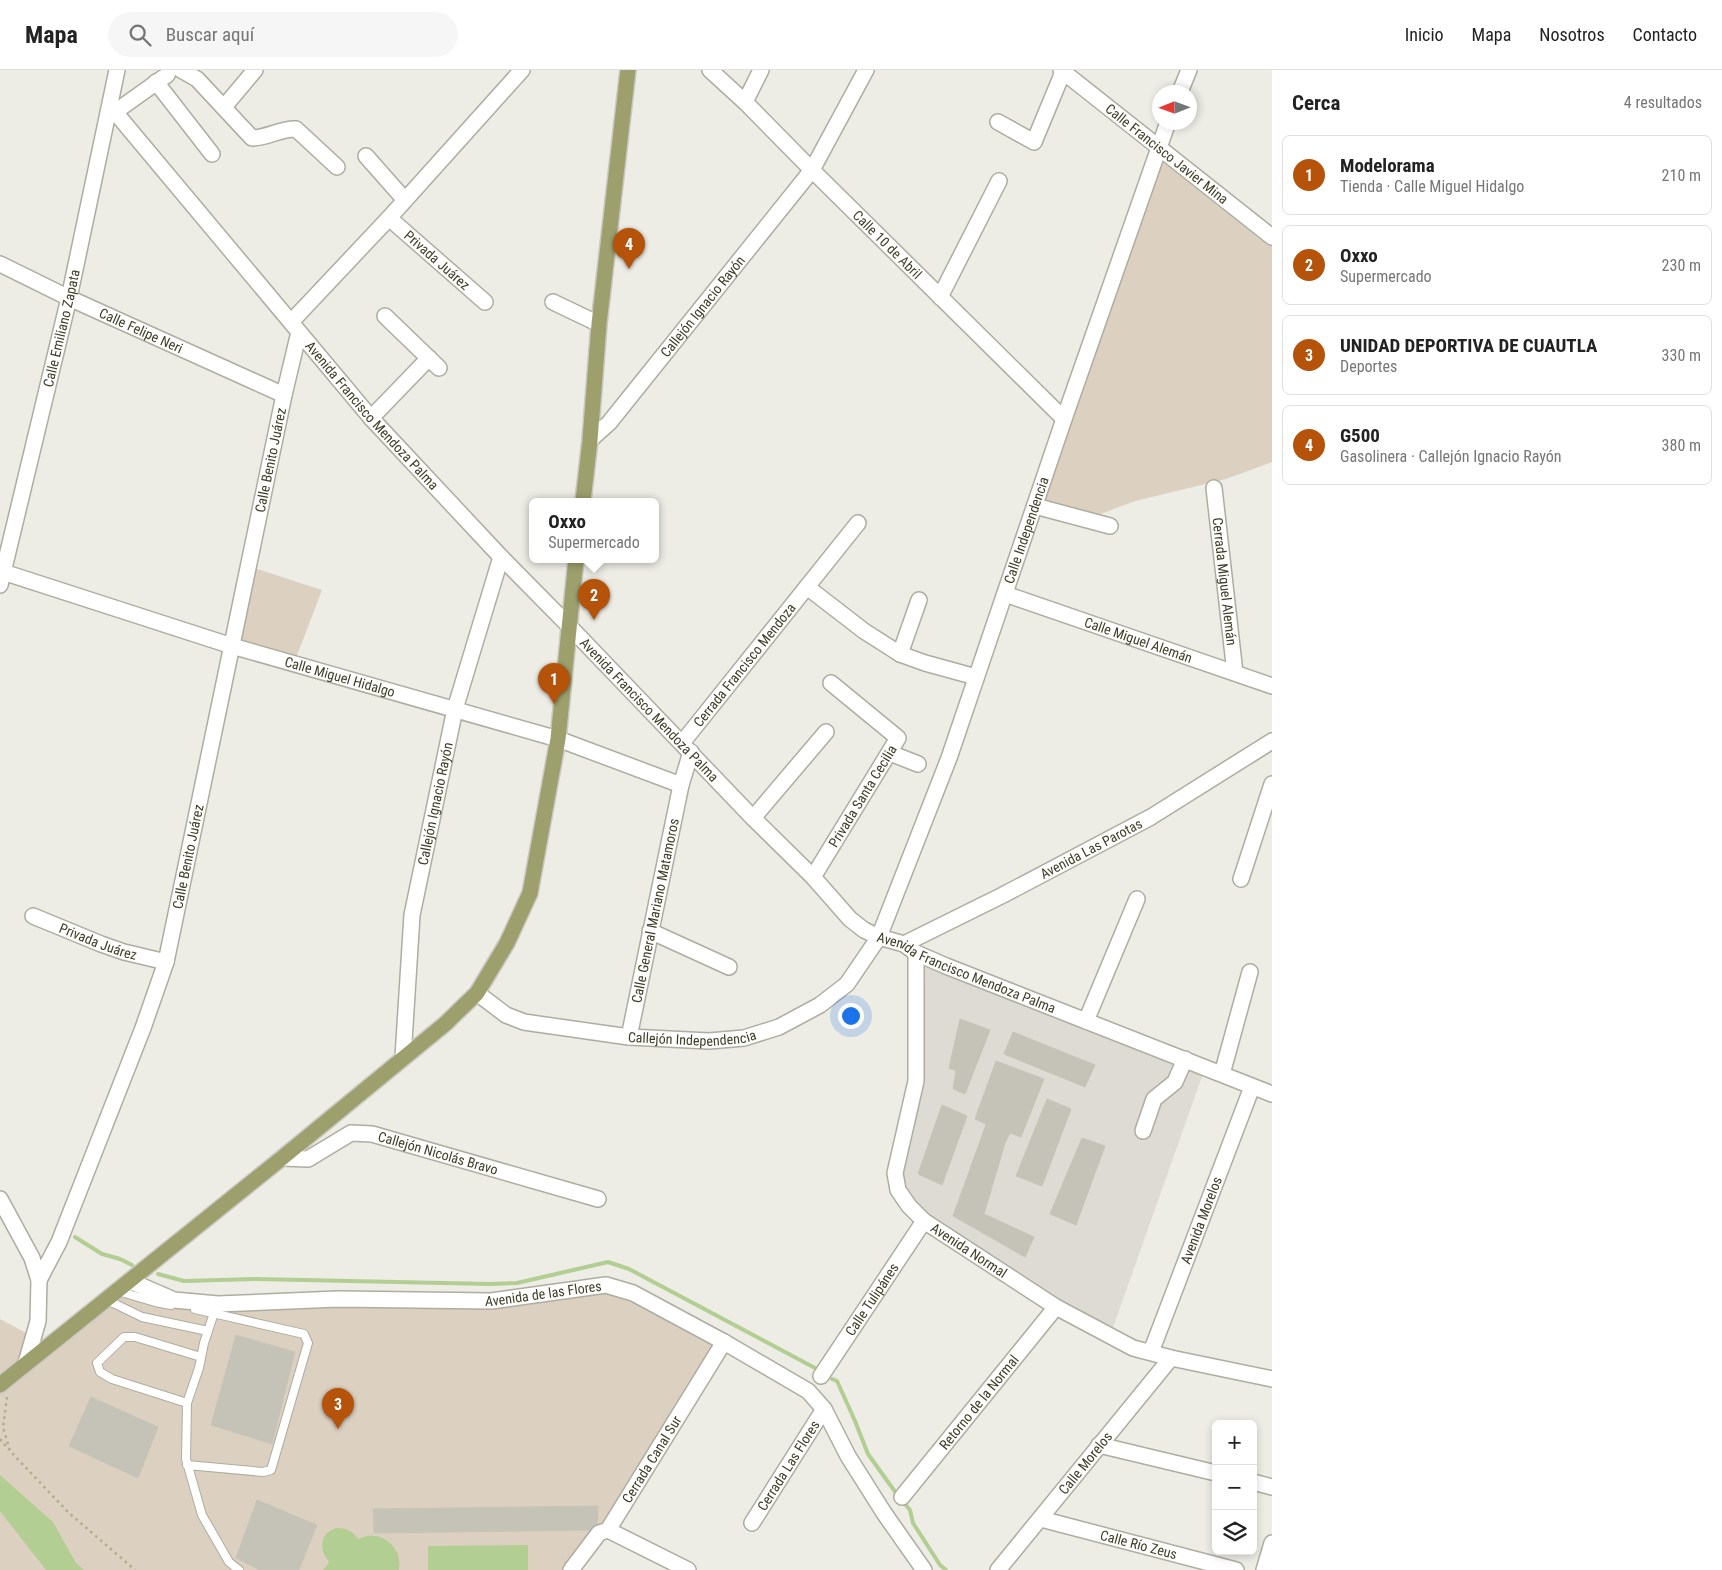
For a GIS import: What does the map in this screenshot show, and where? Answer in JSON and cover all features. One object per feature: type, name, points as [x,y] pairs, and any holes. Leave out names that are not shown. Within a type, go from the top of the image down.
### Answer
[{"type":"main road","points":[[583,498],[599,324],[628,70]]},
{"type":"main road","points":[[1,1384],[282,1158],[445,1024],[477,993],[507,943],[530,893],[558,739],[576,563]]},
{"type":"street","name":"Calle Emiliano Zapata","points":[[1,576],[69,298],[112,111],[117,70]]},
{"type":"street","points":[[112,111],[167,75],[169,70]]},
{"type":"street","points":[[181,70],[202,75],[224,107],[252,138],[260,138],[286,128],[296,129],[337,167]]},
{"type":"street","points":[[224,107],[255,70]]},
{"type":"street","name":"Calle Benito Juárez","points":[[26,1363],[38,1321],[39,1280],[59,1242],[144,1028],[166,962],[284,395],[295,327],[404,199],[522,70]]},
{"type":"street","name":"Calle 10 de Abril","points":[[710,70],[745,102],[1064,419]]},
{"type":"street","points":[[745,102],[761,70]]},
{"type":"street","name":"Callejón Ignacio Rayón","points":[[590,440],[609,422],[812,170],[866,70]]},
{"type":"street","points":[[1183,85],[1189,70]]},
{"type":"street","points":[[998,122],[1034,142],[1062,71]]},
{"type":"street","name":"Calle Francisco Javier Mina","points":[[1062,71],[1272,238]]},
{"type":"street","points":[[156,82],[212,154]]},
{"type":"street","name":"Avenida Francisco Mendoza Palma","points":[[112,111],[371,418],[501,557],[753,818],[813,877],[850,919],[864,930],[879,937],[904,944],[916,953],[1272,1094]]},
{"type":"street","name":"Calle Independencia","points":[[879,937],[949,758],[1165,130]]},
{"type":"street","points":[[366,156],[404,199]]},
{"type":"street","points":[[940,297],[999,181]]},
{"type":"street","name":"Privada Juárez","points":[[389,218],[485,302]]},
{"type":"street","name":"Calle Felipe Neri","points":[[0,264],[69,298],[284,395]]},
{"type":"street","points":[[552,302],[599,324]]},
{"type":"street","points":[[371,418],[434,363],[386,316]]},
{"type":"street","name":"Cerrada Miguel Alemán","points":[[1214,488],[1235,673]]},
{"type":"street","points":[[1035,506],[1110,526]]},
{"type":"street","name":"Cerrada Francisco Mendoza","points":[[686,747],[806,587],[858,522]]},
{"type":"street","name":"Callejón Ignacio Rayón","points":[[403,1057],[412,915],[456,709],[501,557]]},
{"type":"street","name":"Calle Miguel Hidalgo","points":[[1,576],[232,646],[558,739],[680,785]]},
{"type":"street","points":[[806,587],[864,631],[900,654],[976,677]]},
{"type":"street","name":"Calle Miguel Alemán","points":[[1005,594],[1272,686]]},
{"type":"street","points":[[900,654],[919,600]]},
{"type":"street","name":"Privada Santa Cecilia","points":[[813,877],[898,738],[831,683]]},
{"type":"street","points":[[753,818],[826,732]]},
{"type":"street","name":"Avenida Las Parotas","points":[[904,944],[1151,817],[1272,742]]},
{"type":"street","name":"Calle General Mariano Matamoros","points":[[629,1037],[686,747]]},
{"type":"street","points":[[890,752],[918,764]]},
{"type":"street","points":[[1242,879],[1272,784]]},
{"type":"street","points":[[1086,1021],[1137,899]]},
{"type":"street","name":"Privada Juárez","points":[[33,916],[100,944],[166,962]]},
{"type":"street","points":[[650,931],[728,967]]},
{"type":"street","name":"Callejón Independencia","points":[[477,993],[506,1015],[524,1022],[629,1037],[709,1041],[744,1038],[779,1027],[820,1005],[847,984],[879,937]]},
{"type":"street","name":"Avenida Normal","points":[[916,953],[916,1080],[895,1173],[898,1190],[909,1206],[924,1221],[1056,1307],[1133,1348],[1272,1379]]},
{"type":"street","points":[[1222,1074],[1250,972]]},
{"type":"street","points":[[1143,1131],[1154,1099],[1175,1082],[1186,1059]]},
{"type":"street","name":"Avenida Morelos","points":[[1151,1352],[1252,1087]]},
{"type":"street","name":"Callejón Nicolás Bravo","points":[[282,1158],[308,1159],[351,1134],[372,1134],[598,1198]]},
{"type":"street","points":[[0,1200],[32,1258],[39,1280]]},
{"type":"street","name":"Calle Tulipánes","points":[[821,1376],[924,1221]]},
{"type":"street","name":"Avenida de las Flores","points":[[130,1281],[174,1300],[218,1304],[338,1299],[491,1301],[606,1285],[633,1294],[724,1342],[808,1391],[824,1409],[884,1513],[924,1570]]},
{"type":"street","name":"Retorno de la Normal","points":[[902,1497],[1056,1307]]},
{"type":"street","name":"Cerrada Canal Sur","points":[[571,1570],[595,1537],[599,1533],[608,1530],[724,1342]]},
{"type":"street","name":"Calle Morelos","points":[[998,1570],[1171,1358]]},
{"type":"street","name":"Cerrada Las Flores","points":[[752,1523],[824,1409]]},
{"type":"street","points":[[1099,1445],[1212,1472]]},
{"type":"street","points":[[1257,1483],[1272,1486]]},
{"type":"street","name":"Calle Río Zeus","points":[[1041,1519],[1236,1570]]},
{"type":"street","points":[[608,1530],[677,1568]]},
{"type":"street","points":[[1264,1570],[1272,1543]]},
{"type":"lane","points":[[112,1295],[214,1313],[304,1334],[308,1343],[270,1470],[262,1472],[187,1465]]},
{"type":"lane","points":[[112,1295],[142,1316],[208,1330]]},
{"type":"lane","points":[[214,1313],[199,1368],[186,1403],[186,1459],[202,1515],[229,1562],[239,1570]]},
{"type":"lane","points":[[186,1403],[112,1379],[100,1372],[97,1363],[124,1337],[135,1337],[201,1357]]},
{"type":"path","points":[[10,1452],[3,1427],[7,1399],[14,1373]]},
{"type":"path","points":[[0,1439],[10,1452],[68,1512],[135,1570]]},
{"type":"shaded area","points":[[1158,148],[1272,237],[1272,462],[1226,479],[1135,501],[1098,515],[1035,506]]},
{"type":"shaded area","points":[[248,566],[322,590],[294,663],[232,646]]},
{"type":"shaded area","points":[[916,953],[1205,1068],[1110,1336],[924,1221],[898,1190],[916,1081]]},
{"type":"shaded area","points":[[130,1281],[174,1300],[491,1301],[606,1285],[724,1342],[608,1530],[571,1570],[0,1570],[0,1319],[49,1345]]},
{"type":"shaded area","points":[[0,1475],[53,1522],[76,1563],[84,1570],[46,1570],[0,1511]]},
{"type":"shaded area","points":[[337,1528],[349,1530],[358,1539],[374,1536],[388,1541],[397,1553],[399,1570],[323,1570],[329,1563],[322,1547],[323,1539],[327,1533]]},
{"type":"shaded area","points":[[528,1545],[528,1570],[428,1570],[428,1546]]},
{"type":"building","points":[[960,1019],[990,1030],[965,1094],[953,1089],[956,1071],[949,1068]]},
{"type":"building","points":[[1013,1032],[1095,1065],[1085,1087],[1004,1054]]},
{"type":"building","points":[[996,1061],[1044,1079],[1021,1137],[1010,1133],[1005,1143],[983,1133],[986,1124],[975,1119]]},
{"type":"building","points":[[1047,1099],[1071,1109],[1042,1186],[1016,1176]]},
{"type":"building","points":[[942,1105],[967,1116],[942,1185],[918,1174]]},
{"type":"building","points":[[983,1133],[1005,1143],[984,1214],[1034,1237],[1025,1257],[953,1216]]},
{"type":"building","points":[[1082,1138],[1105,1146],[1076,1225],[1050,1214]]},
{"type":"building","points":[[236,1335],[295,1352],[272,1444],[211,1425]]},
{"type":"building","points":[[91,1397],[158,1427],[138,1478],[69,1446]]},
{"type":"building","points":[[257,1500],[317,1525],[299,1570],[260,1570],[236,1558]]},
{"type":"building","points":[[598,1506],[597,1530],[374,1533],[373,1509]]},
{"type":"waterway","points":[[75,1237],[102,1254],[120,1259],[132,1265]]},
{"type":"waterway","points":[[158,1274],[184,1281],[256,1279],[490,1284],[517,1283],[608,1262],[629,1269],[815,1368]]},
{"type":"waterway","points":[[832,1379],[837,1381],[868,1454],[896,1493]]},
{"type":"waterway","points":[[905,1504],[910,1510],[913,1523],[940,1565],[946,1570]]},
{"type":"place","name":"G500","points":[[629,269]]},
{"type":"place","name":"Oxxo","points":[[594,620]]},
{"type":"place","name":"Modelorama","points":[[554,704]]},
{"type":"place","name":"UNIDAD DEPORTIVA DE CUAUTLA","points":[[338,1429]]}]
